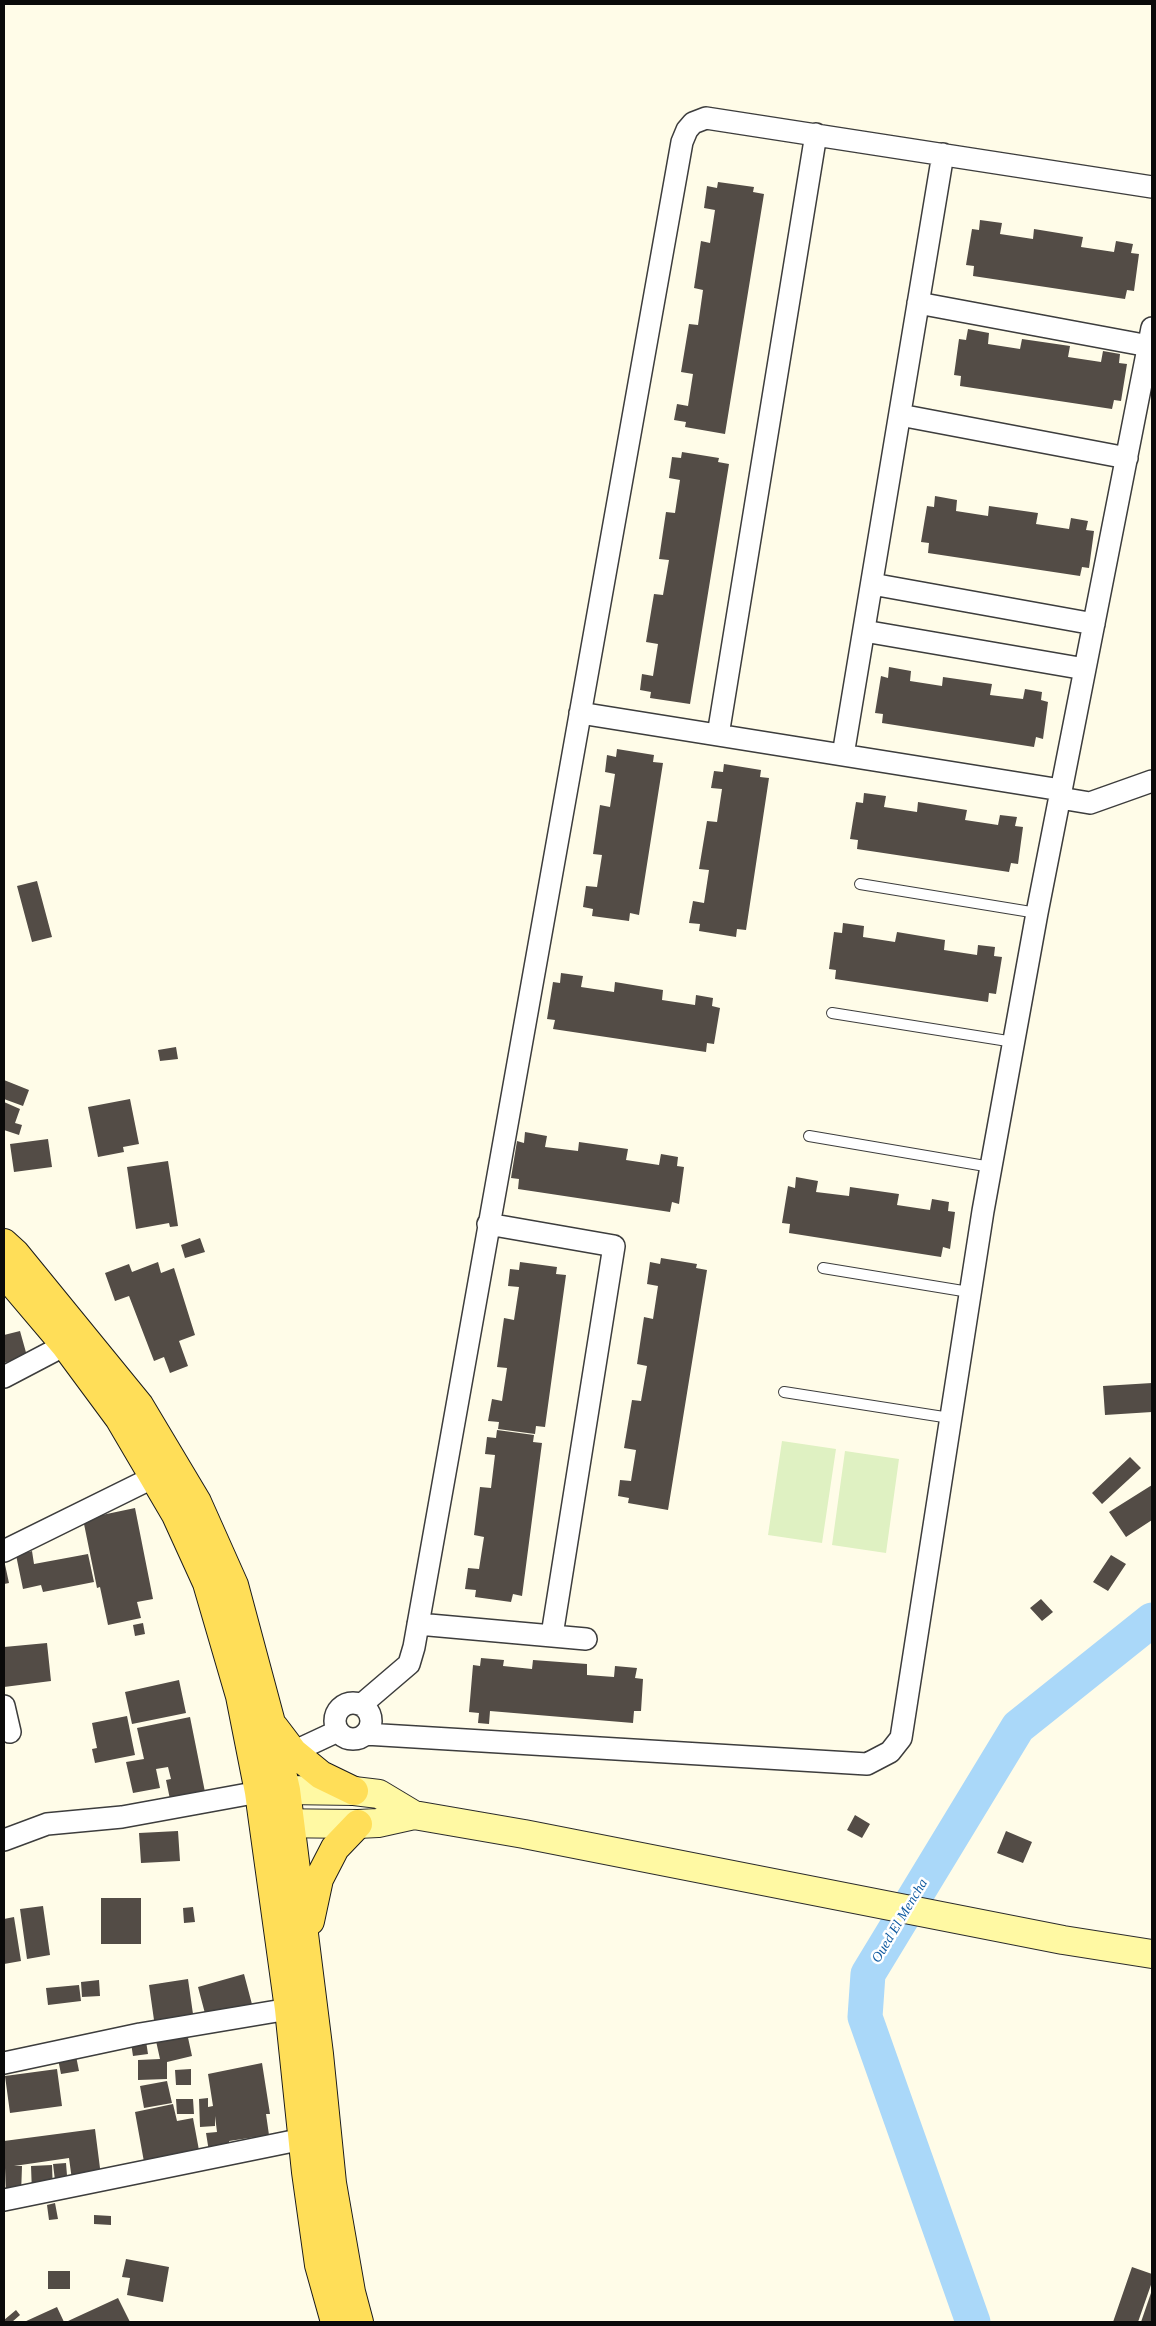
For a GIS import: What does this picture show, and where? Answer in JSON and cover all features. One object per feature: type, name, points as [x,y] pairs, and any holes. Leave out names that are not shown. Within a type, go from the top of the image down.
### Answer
[{"type":"main road","points":[[4,1243],[15,1253],[139,1405],[197,1502],[234,1585],[271,1723],[286,1790],[319,2054],[332,2184],[351,2292],[359,2322]]},
{"type":"main road","points":[[4,1273],[65,1345],[119,1418],[176,1515],[207,1584],[240,1696],[259,1792],[289,2009],[319,2265],[335,2322]]},
{"type":"main road","points":[[271,1723],[293,1752],[321,1775],[354,1791]]},
{"type":"main road","points":[[259,1792],[286,1790],[354,1791],[379,1794],[414,1815],[1063,1940],[1152,1954]]},
{"type":"main road","points":[[263,1823],[378,1823],[414,1815]]},
{"type":"main road","points":[[305,1942],[319,1879],[334,1848],[358,1824]]},
{"type":"street","points":[[361,1705],[409,1664],[418,1624],[682,142],[687,130],[693,123],[706,118],[1152,187]]},
{"type":"street","points":[[718,735],[816,134]]},
{"type":"street","points":[[843,755],[943,154]]},
{"type":"street","points":[[365,1734],[370,1718],[366,1708],[350,1703],[340,1709],[335,1720],[338,1731],[343,1736],[354,1739],[365,1734],[867,1764],[890,1752],[900,1738],[991,1166],[1037,913],[1150,337],[918,303]]},
{"type":"street","points":[[900,415],[1127,458]]},
{"type":"street","points":[[872,584],[1094,624]]},
{"type":"street","points":[[864,631],[1085,669]]},
{"type":"street","points":[[580,713],[843,755],[1060,794],[1090,803],[1152,781]]},
{"type":"street","points":[[488,1224],[614,1246],[552,1635]]},
{"type":"street","points":[[4,1378],[65,1345]]},
{"type":"street","points":[[4,1551],[154,1477]]},
{"type":"street","points":[[418,1624],[586,1639]]},
{"type":"street","points":[[4,1706],[10,1732]]},
{"type":"street","points":[[293,1752],[338,1731]]},
{"type":"street","points":[[4,1840],[47,1824],[122,1817],[259,1792]]},
{"type":"street","points":[[4,2063],[140,2034],[289,2009]]},
{"type":"street","points":[[4,2200],[303,2138]]},
{"type":"lane","points":[[860,884],[1037,913]]},
{"type":"lane","points":[[832,1013],[1014,1042]]},
{"type":"lane","points":[[809,1136],[991,1166]]},
{"type":"lane","points":[[823,1268],[970,1292]]},
{"type":"lane","points":[[784,1392],[950,1418]]},
{"type":"green space","points":[[782,1441],[836,1449],[822,1543],[768,1535]]},
{"type":"green space","points":[[845,1451],[899,1459],[886,1553],[832,1545]]},
{"type":"building","points":[[718,182],[754,187],[753,192],[764,194],[725,434],[685,427],[686,422],[674,420],[677,404],[688,406],[693,374],[681,372],[689,324],[698,325],[703,290],[694,288],[701,241],[710,243],[715,210],[704,208],[707,186],[717,188]]},
{"type":"building","points":[[980,220],[1002,223],[1000,234],[1033,239],[1034,229],[1083,237],[1081,247],[1114,252],[1116,241],[1133,244],[1131,253],[1139,254],[1134,291],[1127,290],[1125,299],[973,276],[974,266],[966,265],[972,229],[979,230]]},
{"type":"building","points":[[968,329],[989,333],[988,344],[1020,349],[1022,339],[1070,346],[1068,357],[1101,362],[1103,351],[1120,354],[1119,363],[1127,364],[1121,401],[1114,400],[1112,409],[960,386],[961,376],[954,375],[959,339],[966,340]]},
{"type":"building","points":[[682,452],[719,458],[718,462],[729,464],[690,704],[650,698],[651,692],[640,690],[642,674],[653,676],[658,644],[646,642],[654,594],[663,595],[669,560],[659,559],[666,512],[675,513],[680,480],[669,478],[672,457],[681,458]]},
{"type":"building","points":[[935,496],[957,500],[956,511],[988,516],[989,506],[1038,513],[1036,524],[1069,529],[1071,518],[1088,521],[1086,530],[1094,531],[1089,568],[1082,567],[1080,576],[928,553],[929,543],[921,542],[927,506],[934,507]]},
{"type":"building","points":[[889,667],[911,671],[910,681],[942,686],[943,677],[992,684],[990,695],[1023,699],[1025,689],[1042,692],[1041,700],[1048,702],[1043,739],[1036,737],[1034,747],[882,723],[883,714],[875,713],[881,676],[888,678]]},
{"type":"building","points":[[617,749],[654,755],[653,762],[663,763],[639,915],[630,913],[629,921],[592,916],[593,909],[583,907],[586,886],[597,887],[602,855],[593,854],[600,805],[610,807],[615,774],[605,772],[607,755],[616,757]]},
{"type":"building","points":[[724,764],[761,770],[760,777],[769,778],[746,930],[737,929],[736,937],[699,931],[700,924],[689,923],[693,901],[704,903],[709,870],[699,869],[707,821],[717,822],[722,789],[711,788],[714,771],[723,772]]},
{"type":"building","points":[[864,793],[886,796],[884,807],[917,812],[918,802],[967,810],[965,820],[998,825],[1000,815],[1017,817],[1015,826],[1023,827],[1018,864],[1011,863],[1009,872],[857,849],[858,840],[850,839],[856,802],[863,803]]},
{"type":"building","points":[[37,881],[52,937],[32,942],[17,886]]},
{"type":"building","points":[[843,923],[864,926],[863,937],[895,942],[897,932],[945,940],[944,950],[977,955],[978,945],[995,947],[994,956],[1002,957],[996,994],[989,993],[988,1002],[835,979],[836,970],[829,969],[834,932],[842,933]]},
{"type":"building","points":[[561,973],[583,976],[581,987],[614,992],[615,982],[663,990],[662,1000],[695,1005],[696,995],[713,998],[712,1006],[720,1008],[714,1044],[707,1043],[706,1052],[553,1029],[555,1020],[547,1019],[553,982],[560,983]]},
{"type":"building","points":[[176,1047],[178,1059],[160,1061],[158,1050]]},
{"type":"building","points":[[4,1080],[29,1090],[23,1106],[4,1099]]},
{"type":"building","points":[[130,1099],[139,1144],[123,1147],[124,1152],[98,1157],[88,1107]]},
{"type":"building","points":[[4,1102],[20,1109],[15,1123],[22,1125],[19,1135],[4,1130]]},
{"type":"building","points":[[525,1132],[547,1136],[545,1147],[578,1151],[579,1142],[628,1149],[626,1160],[659,1165],[661,1154],[678,1157],[677,1166],[684,1167],[679,1204],[672,1202],[670,1212],[518,1189],[519,1179],[511,1178],[517,1141],[524,1143]]},
{"type":"building","points":[[48,1139],[52,1167],[14,1172],[10,1144]]},
{"type":"building","points":[[168,1161],[178,1226],[170,1227],[169,1223],[136,1229],[127,1167]]},
{"type":"building","points":[[796,1177],[818,1181],[816,1192],[849,1196],[850,1187],[899,1194],[897,1205],[930,1210],[932,1199],[949,1202],[948,1211],[955,1212],[950,1249],[943,1247],[941,1257],[789,1233],[790,1224],[782,1223],[788,1186],[795,1188]]},
{"type":"building","points":[[200,1238],[205,1252],[185,1258],[181,1245]]},
{"type":"building","points":[[661,1258],[697,1264],[696,1268],[707,1270],[668,1510],[628,1503],[629,1498],[618,1496],[620,1480],[631,1481],[636,1450],[624,1448],[632,1400],[641,1401],[647,1366],[637,1364],[644,1317],[653,1319],[658,1286],[647,1284],[650,1262],[660,1264]]},
{"type":"building","points":[[158,1262],[161,1273],[174,1268],[195,1335],[179,1341],[188,1366],[170,1373],[164,1357],[154,1361],[129,1296],[115,1301],[105,1273],[129,1264],[132,1272]]},
{"type":"building","points":[[520,1262],[557,1267],[556,1274],[566,1275],[545,1427],[536,1426],[535,1434],[498,1429],[499,1422],[488,1421],[492,1399],[502,1401],[507,1368],[497,1367],[504,1318],[514,1320],[519,1287],[508,1286],[510,1269],[519,1270]]},
{"type":"building","points":[[20,1331],[27,1356],[4,1363],[4,1335]]},
{"type":"building","points":[[1152,1383],[1152,1412],[1105,1415],[1103,1386]]},
{"type":"building","points":[[497,1430],[534,1435],[533,1442],[542,1443],[522,1596],[513,1594],[511,1602],[475,1597],[476,1590],[465,1589],[468,1568],[479,1569],[484,1537],[474,1535],[480,1487],[491,1488],[495,1455],[485,1454],[487,1437],[496,1438]]},
{"type":"building","points":[[1130,1457],[1141,1468],[1102,1504],[1092,1493]]},
{"type":"building","points":[[1152,1485],[1152,1520],[1126,1537],[1109,1512]]},
{"type":"building","points":[[135,1508],[153,1599],[137,1602],[141,1618],[108,1625],[100,1587],[97,1588],[83,1519]]},
{"type":"building","points":[[32,1551],[34,1564],[88,1554],[94,1582],[43,1592],[41,1585],[23,1589],[16,1555]]},
{"type":"building","points":[[1111,1555],[1126,1564],[1108,1591],[1093,1582]]},
{"type":"building","points":[[4,1560],[9,1583],[4,1584]]},
{"type":"building","points":[[1041,1599],[1053,1612],[1042,1621],[1030,1608]]},
{"type":"building","points":[[143,1623],[145,1634],[135,1636],[133,1625]]},
{"type":"building","points":[[47,1643],[51,1681],[4,1687],[4,1647]]},
{"type":"building","points":[[481,1658],[504,1660],[503,1666],[532,1669],[533,1660],[587,1664],[587,1675],[614,1677],[615,1666],[637,1668],[635,1678],[643,1679],[641,1711],[634,1711],[633,1723],[490,1711],[489,1724],[478,1723],[479,1713],[469,1712],[473,1665],[480,1666]]},
{"type":"building","points":[[179,1680],[186,1713],[132,1724],[125,1692]]},
{"type":"building","points":[[127,1716],[135,1755],[95,1763],[92,1749],[97,1748],[92,1723]]},
{"type":"building","points":[[190,1717],[206,1797],[171,1804],[166,1780],[171,1779],[168,1767],[156,1769],[160,1788],[133,1793],[126,1762],[144,1759],[137,1728]]},
{"type":"building","points":[[855,1815],[870,1824],[862,1838],[847,1830]]},
{"type":"building","points":[[178,1831],[180,1861],[141,1863],[139,1833]]},
{"type":"building","points":[[1006,1831],[1032,1842],[1023,1863],[997,1853]]},
{"type":"building","points":[[101,1898],[141,1898],[141,1944],[101,1944]]},
{"type":"building","points":[[43,1906],[50,1955],[27,1959],[20,1909]]},
{"type":"building","points":[[193,1907],[195,1922],[184,1923],[183,1908]]},
{"type":"building","points":[[14,1917],[21,1961],[4,1964],[4,1919]]},
{"type":"building","points":[[244,1974],[253,2008],[207,2021],[198,1987]]},
{"type":"building","points":[[188,1979],[194,2021],[155,2027],[149,1985]]},
{"type":"building","points":[[99,1980],[100,1996],[82,1997],[81,1982]]},
{"type":"building","points":[[79,1985],[81,2001],[48,2005],[46,1988]]},
{"type":"building","points":[[187,2033],[192,2056],[167,2062],[167,2079],[138,2080],[138,2060],[160,2059],[156,2041]]},
{"type":"building","points":[[146,2041],[148,2054],[133,2056],[131,2043]]},
{"type":"building","points":[[76,2056],[79,2071],[61,2074],[58,2059]]},
{"type":"building","points":[[262,2063],[270,2114],[266,2114],[269,2135],[229,2141],[232,2155],[210,2158],[206,2133],[217,2132],[215,2116],[215,2126],[200,2127],[199,2099],[208,2098],[208,2107],[213,2106],[208,2074]]},
{"type":"building","points":[[57,2069],[62,2106],[10,2113],[5,2076]]},
{"type":"building","points":[[191,2069],[191,2085],[176,2085],[175,2070]]},
{"type":"building","points":[[167,2081],[172,2103],[144,2108],[140,2086]]},
{"type":"building","points":[[176,2099],[193,2099],[194,2114],[177,2114]]},
{"type":"building","points":[[173,2104],[177,2121],[193,2118],[201,2161],[146,2173],[135,2112]]},
{"type":"building","points":[[95,2129],[101,2176],[72,2180],[69,2158],[14,2166],[22,2166],[21,2195],[6,2195],[4,2141]]},
{"type":"building","points":[[66,2163],[68,2188],[56,2189],[53,2164]]},
{"type":"building","points":[[52,2165],[53,2192],[32,2193],[31,2166]]},
{"type":"building","points":[[55,2203],[58,2219],[49,2220],[47,2205]]},
{"type":"building","points":[[94,2215],[111,2216],[111,2225],[94,2224]]},
{"type":"building","points":[[126,2259],[169,2267],[163,2302],[127,2295],[130,2278],[122,2277]]},
{"type":"building","points":[[1132,2267],[1152,2274],[1152,2282],[1138,2322],[1113,2322]]},
{"type":"building","points":[[48,2271],[70,2271],[70,2289],[48,2289]]},
{"type":"building","points":[[1152,2290],[1152,2322],[1141,2322]]},
{"type":"building","points":[[118,2298],[130,2322],[68,2321]]},
{"type":"building","points":[[57,2307],[64,2322],[24,2322]]},
{"type":"building","points":[[16,2310],[20,2315],[12,2322],[4,2322],[4,2320]]},
{"type":"waterway","name":"Oued El Mencha","points":[[973,2322],[865,2017],[868,1974],[1018,1727],[1152,1620]]}]
